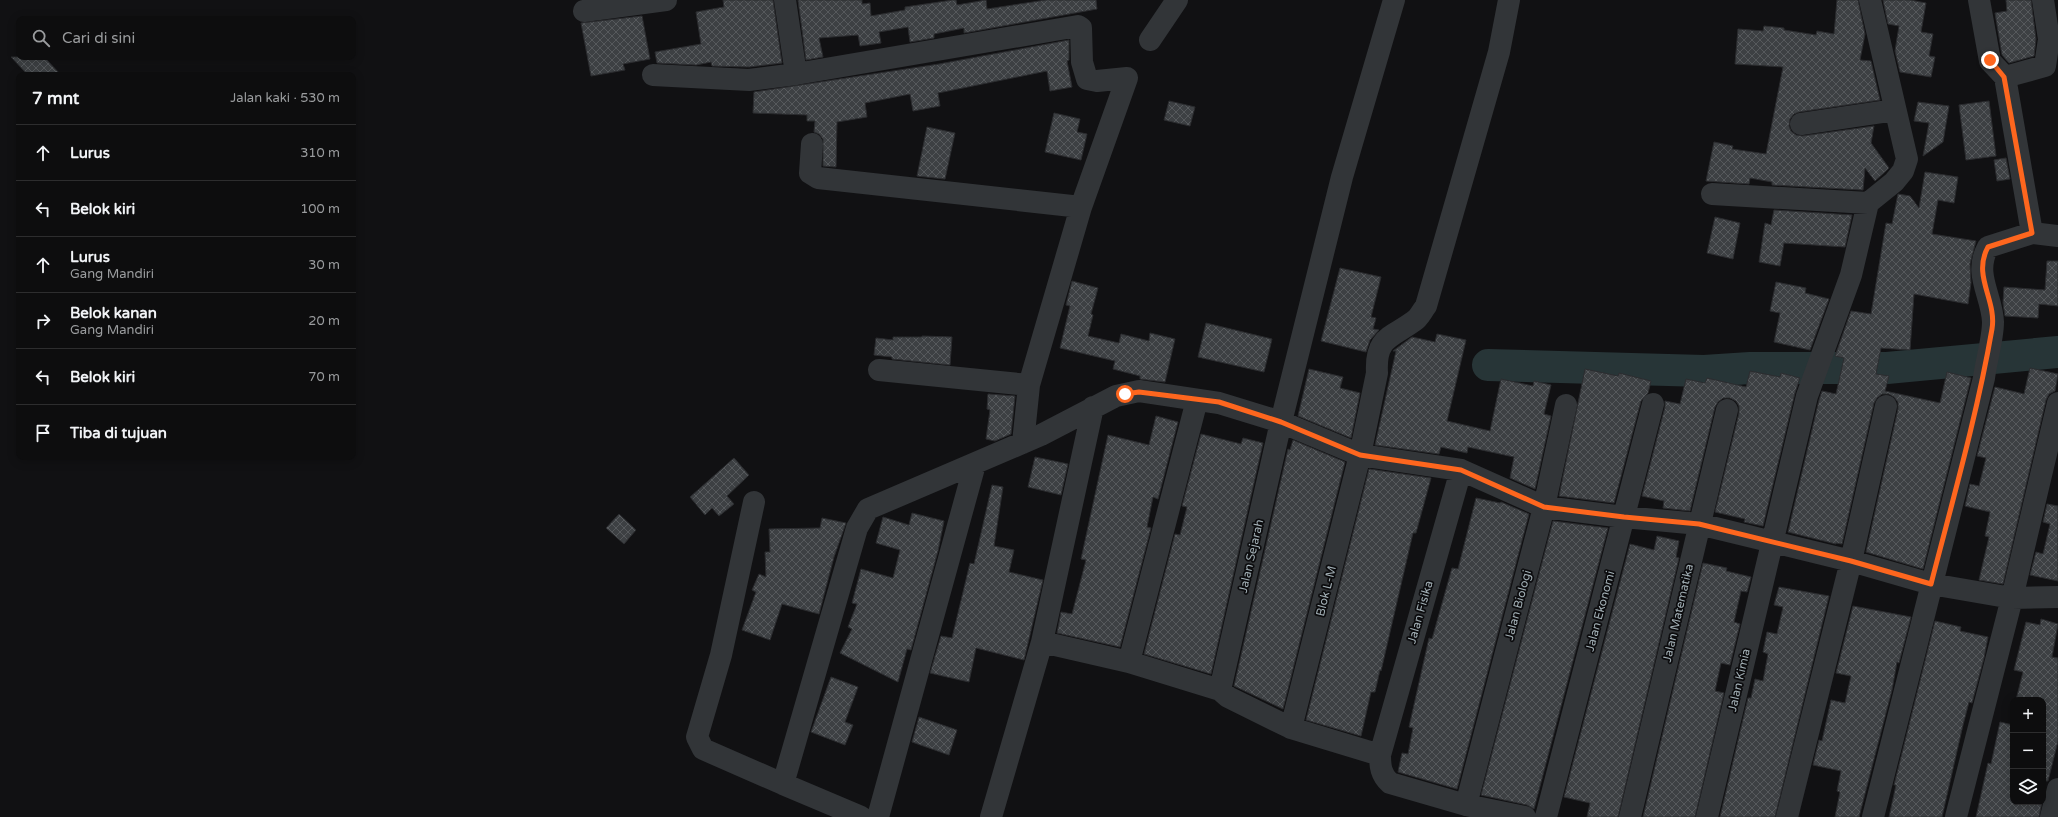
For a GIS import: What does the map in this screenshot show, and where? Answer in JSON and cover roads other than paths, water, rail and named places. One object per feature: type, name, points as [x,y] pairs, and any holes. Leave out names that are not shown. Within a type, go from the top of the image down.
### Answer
[{"type":"street","points":[[584,11],[666,0]]},
{"type":"street","points":[[785,0],[796,74]]},
{"type":"street","points":[[1150,40],[1177,0]]},
{"type":"street","name":"Jalan Sejarah","points":[[1220,690],[1281,422],[1342,177],[1394,0]]},
{"type":"street","name":"Blok L-M","points":[[1291,728],[1360,455],[1377,373],[1379,350],[1388,336],[1415,320],[1426,306],[1500,52],[1509,0]]},
{"type":"street","points":[[1712,194],[1868,202],[1894,182],[1903,171],[1907,159],[1870,0]]},
{"type":"street","points":[[1979,0],[1990,60],[2004,77],[2032,233]]},
{"type":"street","points":[[2004,77],[2046,66],[2049,40],[2043,0]]},
{"type":"street","points":[[653,75],[749,80],[796,74],[1079,26],[1081,28],[1082,62],[1087,79],[1097,81],[1114,78],[1127,78],[1081,208],[1029,385],[1023,443]]},
{"type":"street","points":[[1800,124],[1895,110]]},
{"type":"street","points":[[812,144],[810,173],[818,178],[1081,208]]},
{"type":"street","name":"Jalan Kimia","points":[[1707,817],[1807,396],[1851,275],[1868,202]]},
{"type":"street","points":[[1873,817],[1984,378],[1993,322],[1981,267],[1982,256],[1988,247],[2032,233],[2058,236]]},
{"type":"street","points":[[880,370],[1029,385]]},
{"type":"street","points":[[783,784],[857,528],[868,509],[1023,443],[1116,396],[1139,392],[1219,402],[1281,422],[1360,455],[1461,470],[1544,507],[1624,517],[1699,524],[1771,543],[1851,561],[1931,584],[2012,598],[2058,597]]},
{"type":"street","points":[[1129,662],[1197,400]]},
{"type":"street","points":[[1956,817],[2012,598],[2058,403]]},
{"type":"street","name":"Jalan Ekonomi","points":[[1546,817],[1653,404]]},
{"type":"street","name":"Jalan Biologi","points":[[1466,805],[1544,507],[1566,405]]},
{"type":"street","points":[[1787,817],[1851,561],[1886,406]]},
{"type":"street","points":[[991,817],[1042,642],[1093,407]]},
{"type":"street","name":"Jalan Matematika","points":[[1630,817],[1727,410]]},
{"type":"street","points":[[878,817],[975,464]]},
{"type":"street","name":"Jalan Fisika","points":[[1380,755],[1461,470]]},
{"type":"street","points":[[754,502],[721,655],[697,737],[703,749],[861,817]]},
{"type":"street","points":[[1042,642],[1129,662],[1220,690],[1228,697],[1291,728],[1380,755],[1382,771],[1385,778],[1390,783],[1466,805],[1525,817]]},
{"type":"waterway","points":[[1488,365],[1704,371],[1750,368],[1887,368],[2058,352]]}]
